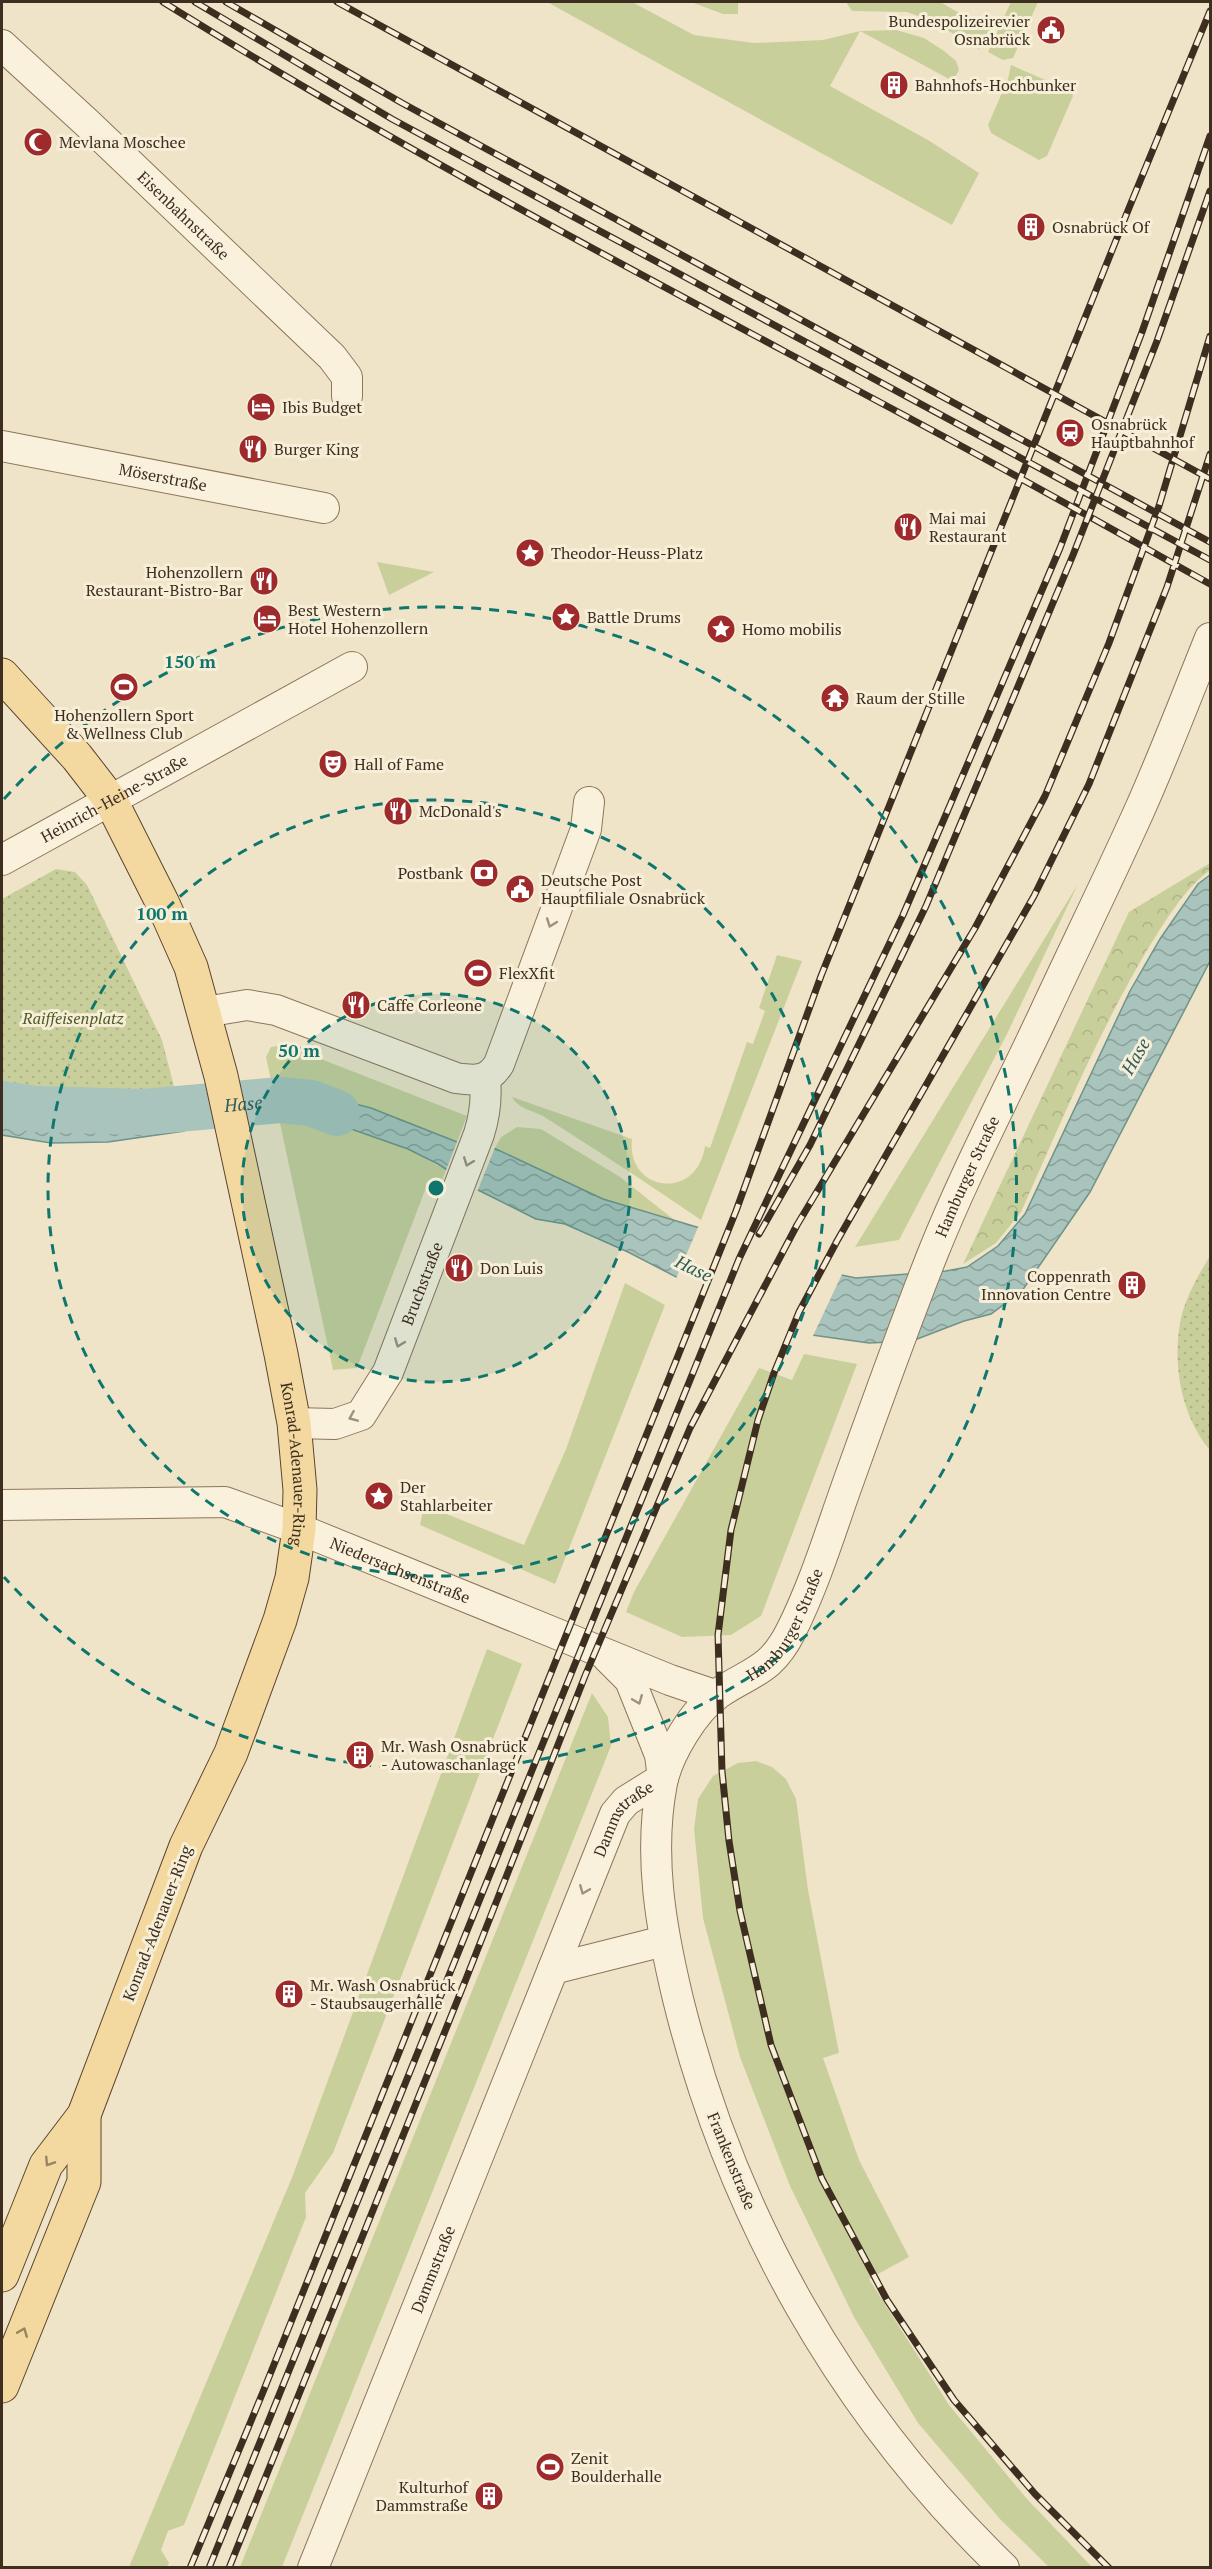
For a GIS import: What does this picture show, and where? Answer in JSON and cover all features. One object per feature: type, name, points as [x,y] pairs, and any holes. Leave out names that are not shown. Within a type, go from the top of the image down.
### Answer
[{"type":"main road","name":"Konrad-Adenauer-Ring","points":[[2,675],[69,748],[111,801],[163,904],[191,968],[205,1012],[234,1134],[294,1423],[300,1490],[298,1529],[291,1578],[280,1620],[231,1753],[186,1846],[84,2115],[46,2165],[2,2275]]},
{"type":"main road","name":"Konrad-Adenauer-Ring","points":[[2,2386],[84,2182],[84,2115]]},
{"type":"street","name":"Eisenbahnstraße","points":[[2,45],[332,357],[346,377],[347,396]]},
{"type":"street","name":"Möserstraße","points":[[2,446],[324,508]]},
{"type":"street","name":"Hamburger Straße","points":[[714,1695],[764,1669],[788,1638],[813,1582],[933,1253],[1141,806],[1210,638]]},
{"type":"street","name":"Heinrich-Heine-Straße","points":[[2,860],[352,668]]},
{"type":"street","name":"Bruchstraße","points":[[294,1423],[335,1424],[361,1415],[388,1372],[485,1118],[492,1072],[587,816]]},
{"type":"street","points":[[205,1012],[247,1005],[276,1010],[456,1078],[492,1072]]},
{"type":"street","name":"Niedersachsenstraße","points":[[2,1505],[225,1502],[298,1529],[604,1654],[714,1695]]},
{"type":"street","points":[[604,1654],[630,1680],[660,1755],[663,1778]]},
{"type":"street","name":"Frankenstraße","points":[[714,1695],[682,1735],[663,1778],[655,1876],[664,1941],[684,2024],[715,2122],[755,2218],[815,2334],[858,2400],[917,2477],[958,2523],[1004,2568]]},
{"type":"street","name":"Dammstraße","points":[[313,2568],[615,1814],[626,1801],[663,1778]]},
{"type":"street","points":[[553,1969],[664,1941]]},
{"type":"green space","points":[[547,2],[632,2],[694,35],[754,43],[823,40],[860,31],[830,86],[928,140],[979,173],[952,225]]},
{"type":"green space","points":[[691,2],[738,2],[738,14],[723,14]]},
{"type":"green space","points":[[846,2],[940,2],[977,23],[987,18],[990,30],[979,49],[930,20],[907,12],[852,11]]},
{"type":"green space","points":[[1011,2],[1038,2],[1013,58],[1003,60],[988,52]]},
{"type":"green space","points":[[896,30],[924,38],[956,61],[959,70],[953,81],[860,31]]},
{"type":"green space","points":[[1011,65],[1052,83],[1054,78],[1071,89],[1073,96],[1047,156],[1039,160],[991,133],[988,125],[1008,79]]},
{"type":"green space","points":[[377,562],[434,572],[389,595]]},
{"type":"green space","points":[[1210,863],[1210,870],[1191,887],[1167,919],[1128,983],[1080,1080],[1021,1212],[996,1243],[963,1264],[1129,912]]},
{"type":"green space","name":"Raiffeisenplatz","points":[[56,869],[75,872],[87,885],[162,1040],[176,1094],[30,1088],[2,1083],[2,899]]},
{"type":"green space","points":[[1078,884],[1007,1034],[899,1240],[855,1247]]},
{"type":"green space","points":[[777,955],[802,961],[701,1220],[546,1118],[519,1105],[512,1097],[632,1139],[633,1157],[640,1170],[650,1179],[663,1183],[677,1182],[689,1176],[699,1164],[705,1146],[710,1148],[747,1042],[753,1044],[765,1011],[759,1008]]},
{"type":"green space","points":[[285,1045],[467,1116],[457,1142],[281,1085],[272,1085],[266,1057],[271,1047]]},
{"type":"green space","points":[[303,1112],[408,1149],[446,1170],[439,1188],[427,1185],[357,1368],[333,1370],[278,1114]]},
{"type":"green space","points":[[517,1127],[541,1129],[620,1177],[677,1222],[603,1199],[495,1148],[501,1137]]},
{"type":"green space","points":[[1210,1256],[1210,1450],[1191,1420],[1185,1403],[1178,1368],[1178,1349],[1184,1306]]},
{"type":"green space","points":[[625,1283],[665,1305],[555,1584],[420,1525],[424,1505],[524,1545],[566,1449]]},
{"type":"green space","points":[[804,1354],[857,1364],[761,1616],[731,1635],[682,1637],[626,1612],[634,1592],[759,1368],[792,1380]]},
{"type":"green space","points":[[487,1649],[522,1664],[333,2153],[305,2193],[306,2217],[184,2525],[168,2531],[161,2550],[169,2563],[167,2567],[129,2567],[293,2175]]},
{"type":"green space","points":[[592,1693],[608,1717],[611,1746],[282,2567],[240,2567]]},
{"type":"green space","points":[[756,1761],[772,1767],[786,1779],[796,1799],[808,1890],[839,2053],[823,2058],[859,2160],[909,2257],[869,2279],[949,2405],[1027,2499],[1092,2567],[1049,2567],[1000,2519],[918,2423],[854,2317],[790,2186],[740,2057],[703,1918],[694,1829],[698,1799],[713,1776],[738,1763]]},
{"type":"water","points":[[1210,875],[1210,961],[1090,1192],[1022,1291],[991,1314],[964,1321],[912,1341],[869,1343],[805,1334],[738,1309],[628,1252],[565,1224],[536,1219],[478,1190],[438,1164],[408,1149],[303,1112],[278,1114],[272,1085],[281,1085],[371,1108],[457,1142],[494,1148],[603,1199],[700,1228],[812,1269],[856,1278],[946,1271],[967,1267],[998,1246],[1025,1214],[1130,991],[1160,939],[1198,884]]},
{"type":"water","points":[[2,1083],[30,1088],[176,1094],[184,1131],[108,1142],[51,1143],[2,1135]]},
{"type":"pier","points":[[458,1139],[496,1145],[477,1192],[445,1173]]},
{"type":"pier","points":[[699,1225],[813,1266],[843,1272],[812,1338],[737,1312],[675,1281]]},
{"type":"waterway","name":"Hase","points":[[2,1104],[36,1109],[144,1112],[281,1100],[311,1103],[337,1113]]},
{"type":"railway","points":[[163,2],[357,118],[455,173],[985,459],[1210,584]]},
{"type":"railway","points":[[195,2],[392,119],[1210,560]]},
{"type":"railway","points":[[226,2],[402,103],[1210,542]]},
{"type":"railway","points":[[337,2],[1210,479]]},
{"type":"railway","points":[[190,2568],[263,2392],[736,1211],[821,976],[1210,11]]},
{"type":"railway","points":[[209,2568],[739,1259],[903,915],[1060,548],[1142,332],[1210,136]]},
{"type":"railway","points":[[759,1234],[810,1145],[926,906],[1073,555],[1157,341],[1210,191]]},
{"type":"railway","points":[[229,2568],[585,1676],[690,1428],[797,1225],[975,928],[1045,796],[1109,643],[1159,506],[1210,336]]},
{"type":"railway","points":[[1109,2568],[1035,2494],[954,2400],[887,2300],[822,2179],[771,2045],[740,1911],[729,1841],[722,1771],[718,1635],[731,1530],[758,1420],[799,1312],[837,1241],[1034,896],[1089,784],[1167,587],[1210,454]]},
{"type":"place","name":"Bundespolizeirevier Osnabrück","points":[[1051,30]]},
{"type":"place","name":"Bahnhofs-Hochbunker","points":[[894,85]]},
{"type":"place","name":"Mevlana Moschee","points":[[38,142]]},
{"type":"place","name":"Osnabrück Of","points":[[1031,227]]},
{"type":"place","name":"Ibis Budget","points":[[261,407]]},
{"type":"place","name":"Osnabrück Hauptbahnhof","points":[[1070,433]]},
{"type":"place","name":"Burger King","points":[[253,449]]},
{"type":"place","name":"Mai mai Restaurant","points":[[908,527]]},
{"type":"place","name":"Theodor-Heuss-Platz","points":[[530,553]]},
{"type":"place","name":"Hohenzollern Restaurant-Bistro-Bar","points":[[264,581]]},
{"type":"place","name":"Battle Drums","points":[[566,617]]},
{"type":"place","name":"Best Western Hotel Hohenzollern","points":[[267,619]]},
{"type":"place","name":"Homo mobilis","points":[[721,629]]},
{"type":"place","name":"Hohenzollern Sport & Wellness Club","points":[[124,687]]},
{"type":"place","name":"Raum der Stille","points":[[835,698]]},
{"type":"place","name":"Hall of Fame","points":[[333,764]]},
{"type":"place","name":"McDonald's","points":[[398,811]]},
{"type":"place","name":"Postbank","points":[[484,873]]},
{"type":"place","name":"Deutsche Post Hauptfiliale Osnabrück","points":[[520,889]]},
{"type":"place","name":"FlexXfit","points":[[478,973]]},
{"type":"place","name":"Caffe Corleone","points":[[356,1005]]},
{"type":"place","name":"Don Luis","points":[[459,1268]]},
{"type":"place","name":"Coppenrath Innovation Centre","points":[[1132,1285]]},
{"type":"place","name":"Der Stahlarbeiter","points":[[379,1496]]},
{"type":"place","name":"Mr. Wash Osnabrück - Autowaschanlage","points":[[360,1755]]},
{"type":"place","name":"Mr. Wash Osnabrück - Staubsaugerhalle","points":[[289,1994]]},
{"type":"place","name":"Zenit Boulderhalle","points":[[550,2467]]},
{"type":"place","name":"Kulturhof Dammstraße","points":[[489,2496]]}]
